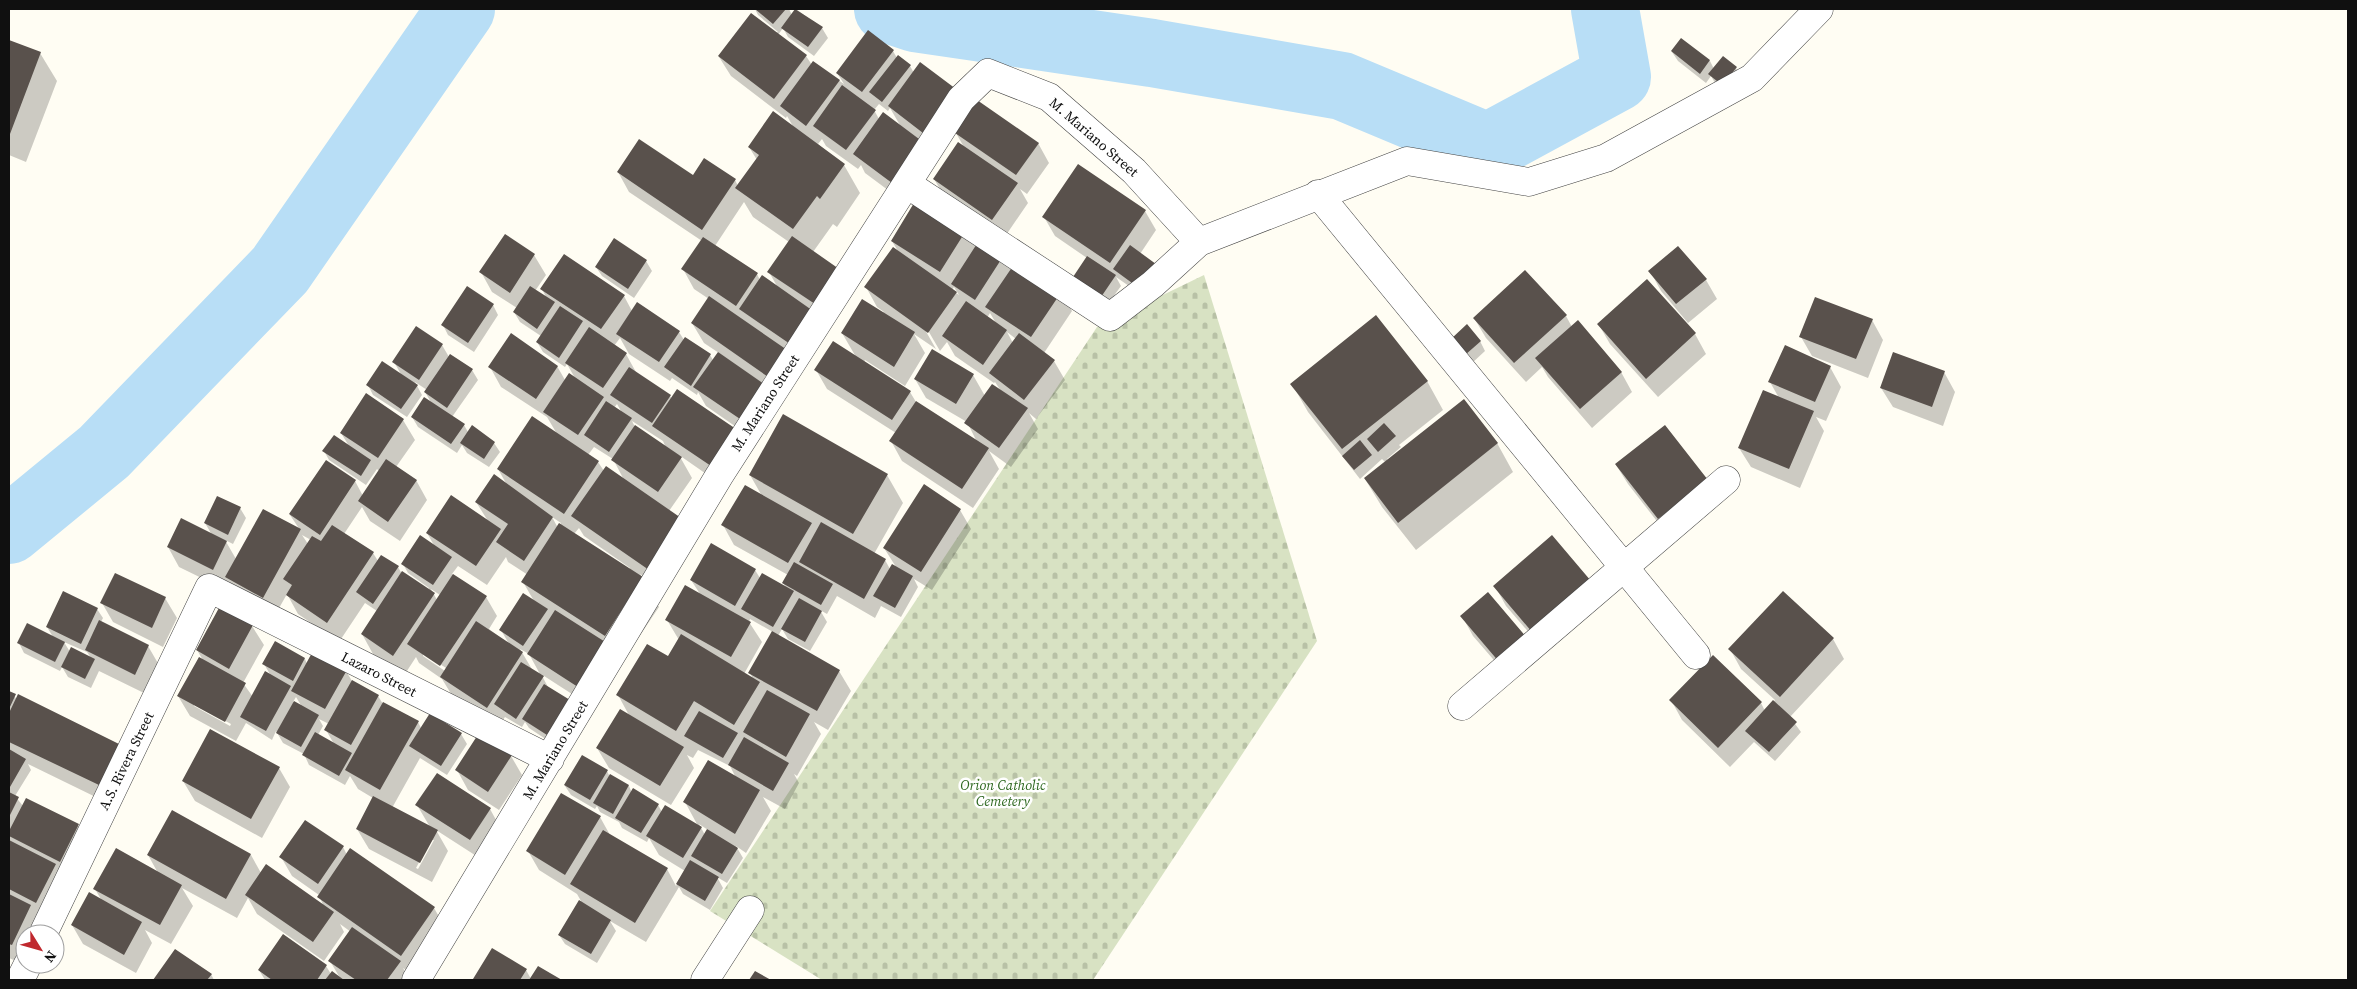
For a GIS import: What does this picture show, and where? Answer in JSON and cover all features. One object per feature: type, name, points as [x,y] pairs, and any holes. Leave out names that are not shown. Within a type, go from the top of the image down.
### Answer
[{"type":"street","points":[[906,184],[1110,317],[1153,284],[1199,242],[1318,194],[1407,161],[1528,182],[1606,158],[1752,78],[1819,9]]},
{"type":"street","name":"M. Mariano Street","points":[[416,980],[719,476],[961,99],[988,73],[1049,96],[1134,171],[1199,242]]},
{"type":"street","points":[[1318,194],[1696,655]]},
{"type":"street","points":[[1462,706],[1726,480]]},
{"type":"street","name":"Lazaro Street","points":[[209,588],[550,759]]},
{"type":"street","name":"A.S. Rivera Street","points":[[48,924],[209,588]]},
{"type":"street","points":[[705,980],[750,910]]},
{"type":"green space","name":"Orion Catholic Cemetery","points":[[1204,275],[1317,641],[1093,980],[822,980],[710,911],[1097,327]]},
{"type":"building","points":[[755,9],[786,9],[773,24]]},
{"type":"building","points":[[795,9],[823,27],[808,47],[781,28]]},
{"type":"building","points":[[751,13],[807,55],[774,99],[718,56]]},
{"type":"building","points":[[868,30],[894,50],[862,92],[836,73]]},
{"type":"building","points":[[1681,38],[1710,60],[1700,74],[1671,51]]},
{"type":"building","points":[[9,40],[41,52],[10,134],[9,134]]},
{"type":"building","points":[[898,55],[911,65],[882,102],[869,92]]},
{"type":"building","points":[[1723,56],[1737,67],[1722,85],[1708,74]]},
{"type":"building","points":[[813,61],[840,80],[806,126],[780,106]]},
{"type":"building","points":[[920,62],[956,89],[923,133],[888,106]]},
{"type":"building","points":[[842,85],[876,110],[846,150],[813,126]]},
{"type":"building","points":[[977,100],[1039,143],[1016,175],[955,133]]},
{"type":"building","points":[[773,111],[845,164],[820,199],[817,196],[793,229],[735,188],[759,155],[748,147]]},
{"type":"building","points":[[883,112],[923,142],[892,183],[853,154]]},
{"type":"building","points":[[639,139],[693,175],[704,158],[736,179],[702,230],[617,172]]},
{"type":"building","points":[[958,142],[1018,183],[992,220],[933,179]]},
{"type":"building","points":[[1078,164],[1146,210],[1110,263],[1042,217]]},
{"type":"building","points":[[917,198],[967,229],[940,272],[891,241]]},
{"type":"building","points":[[505,234],[535,254],[510,293],[479,272]]},
{"type":"building","points":[[792,236],[842,271],[818,306],[767,272]]},
{"type":"building","points":[[703,237],[758,273],[736,306],[681,269]]},
{"type":"building","points":[[614,238],[647,260],[628,289],[595,267]]},
{"type":"building","points":[[980,239],[1004,255],[975,300],[951,284]]},
{"type":"building","points":[[1130,245],[1160,267],[1143,291],[1113,269]]},
{"type":"building","points":[[1678,246],[1707,279],[1676,304],[1648,271]]},
{"type":"building","points":[[893,247],[957,292],[928,333],[864,287]]},
{"type":"building","points":[[564,254],[625,295],[601,329],[540,289]]},
{"type":"building","points":[[1087,256],[1116,275],[1099,300],[1071,280]]},
{"type":"building","points":[[1017,260],[1062,291],[1031,337],[985,307]]},
{"type":"building","points":[[1525,270],[1567,315],[1514,363],[1473,318]]},
{"type":"building","points":[[762,275],[816,313],[793,346],[739,309]]},
{"type":"building","points":[[1647,279],[1696,333],[1646,379],[1597,324]]},
{"type":"building","points":[[467,286],[494,304],[468,343],[441,325]]},
{"type":"building","points":[[530,286],[555,302],[537,329],[513,312]]},
{"type":"building","points":[[709,296],[790,352],[771,379],[691,323]]},
{"type":"building","points":[[1815,297],[1873,319],[1856,359],[1799,337]]},
{"type":"building","points":[[862,299],[915,332],[894,367],[841,333]]},
{"type":"building","points":[[966,301],[1007,330],[983,365],[942,336]]},
{"type":"building","points":[[637,302],[680,331],[659,362],[616,334]]},
{"type":"building","points":[[560,306],[583,321],[559,358],[536,342]]},
{"type":"building","points":[[1376,315],[1428,381],[1342,449],[1290,384]]},
{"type":"building","points":[[1578,320],[1622,372],[1580,409],[1535,358]]},
{"type":"building","points":[[1467,324],[1481,341],[1465,355],[1451,339]]},
{"type":"building","points":[[416,326],[443,344],[419,380],[392,362]]},
{"type":"building","points":[[589,327],[627,353],[603,388],[565,363]]},
{"type":"building","points":[[511,333],[558,366],[536,399],[488,367]]},
{"type":"building","points":[[1019,333],[1055,360],[1024,400],[989,373]]},
{"type":"building","points":[[685,337],[711,354],[691,386],[664,367]]},
{"type":"building","points":[[833,341],[911,391],[892,420],[814,370]]},
{"type":"building","points":[[1785,345],[1831,366],[1815,402],[1768,382]]},
{"type":"building","points":[[932,349],[974,374],[956,404],[914,379]]},
{"type":"building","points":[[718,352],[767,386],[743,421],[693,387]]},
{"type":"building","points":[[1893,352],[1945,371],[1932,407],[1880,388]]},
{"type":"building","points":[[450,354],[473,369],[447,408],[424,392]]},
{"type":"building","points":[[382,361],[418,385],[401,409],[366,385]]},
{"type":"building","points":[[629,367],[671,395],[652,423],[610,395]]},
{"type":"building","points":[[569,373],[604,397],[578,435],[543,412]]},
{"type":"building","points":[[992,384],[1028,408],[999,448],[964,423]]},
{"type":"building","points":[[677,389],[736,429],[711,466],[652,426]]},
{"type":"building","points":[[1763,390],[1814,411],[1789,469],[1738,448]]},
{"type":"building","points":[[366,393],[404,419],[378,458],[340,433]]},
{"type":"building","points":[[424,397],[465,424],[451,444],[411,417]]},
{"type":"building","points":[[1464,399],[1498,443],[1398,523],[1364,478]]},
{"type":"building","points":[[606,401],[632,418],[609,452],[584,435]]},
{"type":"building","points":[[916,401],[989,448],[962,489],[889,441]]},
{"type":"building","points":[[783,414],[888,474],[853,534],[749,475]]},
{"type":"building","points":[[532,416],[599,461],[564,514],[497,469]]},
{"type":"building","points":[[1384,423],[1396,436],[1378,452],[1367,439]]},
{"type":"building","points":[[472,425],[495,442],[484,459],[460,443]]},
{"type":"building","points":[[635,425],[682,457],[658,492],[611,460]]},
{"type":"building","points":[[1665,425],[1708,480],[1658,519],[1615,464]]},
{"type":"building","points":[[334,435],[371,460],[361,476],[322,451]]},
{"type":"building","points":[[1360,440],[1372,455],[1354,470],[1342,456]]},
{"type":"building","points":[[386,459],[417,480],[388,522],[358,501]]},
{"type":"building","points":[[326,460],[356,480],[320,535],[289,514]]},
{"type":"building","points":[[606,466],[684,520],[649,570],[571,516]]},
{"type":"building","points":[[494,474],[553,517],[524,561],[496,542],[508,524],[475,502]]},
{"type":"building","points":[[924,484],[961,509],[921,572],[883,548]]},
{"type":"building","points":[[745,485],[812,523],[788,563],[721,525]]},
{"type":"building","points":[[451,495],[501,529],[476,566],[426,533]]},
{"type":"building","points":[[217,496],[241,507],[228,535],[204,523]]},
{"type":"building","points":[[263,509],[301,529],[263,598],[225,577]]},
{"type":"building","points":[[181,518],[227,541],[213,570],[167,547]]},
{"type":"building","points":[[821,522],[886,559],[864,599],[799,562]]},
{"type":"building","points":[[559,523],[643,577],[605,636],[521,582]]},
{"type":"building","points":[[332,525],[374,552],[327,623],[286,595],[292,585],[283,579],[312,536],[321,541]]},
{"type":"building","points":[[420,535],[452,557],[433,585],[401,564]]},
{"type":"building","points":[[1552,535],[1591,581],[1532,632],[1493,586]]},
{"type":"building","points":[[711,543],[756,569],[735,606],[690,580]]},
{"type":"building","points":[[381,555],[399,566],[373,604],[356,592]]},
{"type":"building","points":[[794,562],[833,584],[821,605],[782,583]]},
{"type":"building","points":[[892,564],[913,576],[895,608],[873,596]]},
{"type":"building","points":[[402,571],[435,593],[393,656],[361,634]]},
{"type":"building","points":[[115,573],[166,597],[152,628],[100,603]]},
{"type":"building","points":[[762,573],[794,591],[773,627],[741,609]]},
{"type":"building","points":[[453,574],[487,596],[440,666],[407,644]]},
{"type":"building","points":[[685,585],[751,622],[731,657],[665,620]]},
{"type":"building","points":[[63,591],[98,608],[81,644],[46,627]]},
{"type":"building","points":[[1783,591],[1834,638],[1780,697],[1728,649]]},
{"type":"building","points":[[1488,592],[1528,639],[1500,663],[1460,616]]},
{"type":"building","points":[[523,593],[548,609],[523,646],[499,630]]},
{"type":"building","points":[[799,598],[822,611],[805,642],[781,629]]},
{"type":"building","points":[[220,606],[253,625],[229,669],[196,650]]},
{"type":"building","points":[[555,610],[610,645],[581,689],[527,654]]},
{"type":"building","points":[[99,620],[149,645],[135,675],[85,650]]},
{"type":"building","points":[[476,621],[523,652],[487,708],[440,677]]},
{"type":"building","points":[[27,623],[65,642],[55,662],[17,643]]},
{"type":"building","points":[[772,631],[840,670],[817,711],[748,673]]},
{"type":"building","points":[[681,634],[760,682],[734,725],[694,701],[676,731],[616,695],[647,644],[668,656]]},
{"type":"building","points":[[275,641],[305,658],[293,681],[262,664]]},
{"type":"building","points":[[71,647],[95,659],[85,679],[61,667]]},
{"type":"building","points":[[313,651],[347,670],[325,709],[291,691]]},
{"type":"building","points":[[1713,655],[1762,702],[1718,748],[1669,700]]},
{"type":"building","points":[[199,657],[246,683],[225,722],[177,696]]},
{"type":"building","points":[[521,662],[544,676],[516,719],[494,704]]},
{"type":"building","points":[[265,671],[291,686],[266,731],[240,717]]},
{"type":"building","points":[[352,680],[379,695],[351,745],[324,730]]},
{"type":"building","points":[[544,684],[570,700],[547,735],[522,719]]},
{"type":"building","points":[[767,690],[810,714],[786,757],[743,732]]},
{"type":"building","points":[[9,691],[16,694],[9,709]]},
{"type":"building","points":[[18,694],[119,744],[99,785],[9,742],[9,713]]},
{"type":"building","points":[[1773,700],[1797,722],[1769,752],[1745,731]]},
{"type":"building","points":[[294,701],[319,715],[301,747],[276,733]]},
{"type":"building","points":[[383,702],[419,721],[380,790],[345,770]]},
{"type":"building","points":[[620,709],[684,747],[660,786],[596,748]]},
{"type":"building","points":[[699,711],[738,733],[723,758],[684,736]]},
{"type":"building","points":[[430,713],[462,733],[441,766],[409,746]]},
{"type":"building","points":[[210,729],[280,767],[251,819],[182,781]]},
{"type":"building","points":[[315,732],[352,753],[339,776],[302,755]]},
{"type":"building","points":[[479,733],[512,755],[488,792],[455,770]]},
{"type":"building","points":[[744,737],[789,763],[773,791],[728,765]]},
{"type":"building","points":[[9,749],[26,759],[10,787],[9,786]]},
{"type":"building","points":[[582,755],[608,770],[590,800],[564,785]]},
{"type":"building","points":[[708,760],[760,790],[735,834],[683,802]]},
{"type":"building","points":[[437,773],[491,808],[470,840],[415,805]]},
{"type":"building","points":[[610,774],[629,785],[613,814],[593,803]]},
{"type":"building","points":[[633,788],[659,804],[641,833],[615,818]]},
{"type":"building","points":[[9,792],[19,797],[9,817]]},
{"type":"building","points":[[561,793],[601,816],[565,875],[526,851]]},
{"type":"building","points":[[373,796],[438,830],[420,863],[356,829]]},
{"type":"building","points":[[26,798],[79,824],[60,862],[9,836],[9,831]]},
{"type":"building","points":[[665,805],[702,827],[683,858],[646,836]]},
{"type":"building","points":[[172,810],[251,854],[226,899],[147,855]]},
{"type":"building","points":[[305,820],[344,846],[318,884],[279,857]]},
{"type":"building","points":[[707,829],[738,848],[722,874],[691,856]]},
{"type":"building","points":[[603,830],[668,868],[635,923],[570,884]]},
{"type":"building","points":[[9,840],[56,864],[36,903],[9,889]]},
{"type":"building","points":[[116,848],[182,885],[160,925],[93,889]]},
{"type":"building","points":[[350,848],[435,907],[401,956],[317,897]]},
{"type":"building","points":[[690,860],[719,877],[705,901],[676,884]]},
{"type":"building","points":[[266,864],[334,912],[313,942],[245,895]]},
{"type":"building","points":[[89,892],[142,922],[124,955],[71,925]]},
{"type":"building","points":[[9,894],[31,905],[22,924],[15,924],[15,939],[12,945],[9,944]]},
{"type":"building","points":[[579,900],[611,920],[591,954],[558,935]]},
{"type":"building","points":[[352,927],[401,961],[387,980],[356,980],[328,961]]},
{"type":"building","points":[[283,934],[327,965],[317,980],[272,980],[258,970]]},
{"type":"building","points":[[492,948],[527,969],[520,980],[473,979]]},
{"type":"building","points":[[175,949],[212,974],[207,980],[153,980]]},
{"type":"building","points":[[538,966],[562,980],[529,980]]},
{"type":"building","points":[[332,971],[344,980],[325,980]]},
{"type":"building","points":[[755,971],[771,980],[749,980]]},
{"type":"waterway","points":[[9,530],[104,452],[280,270],[461,9]]},
{"type":"waterway","points":[[888,9],[915,18],[1152,53],[1342,86],[1488,147],[1617,77],[1605,9]]}]
